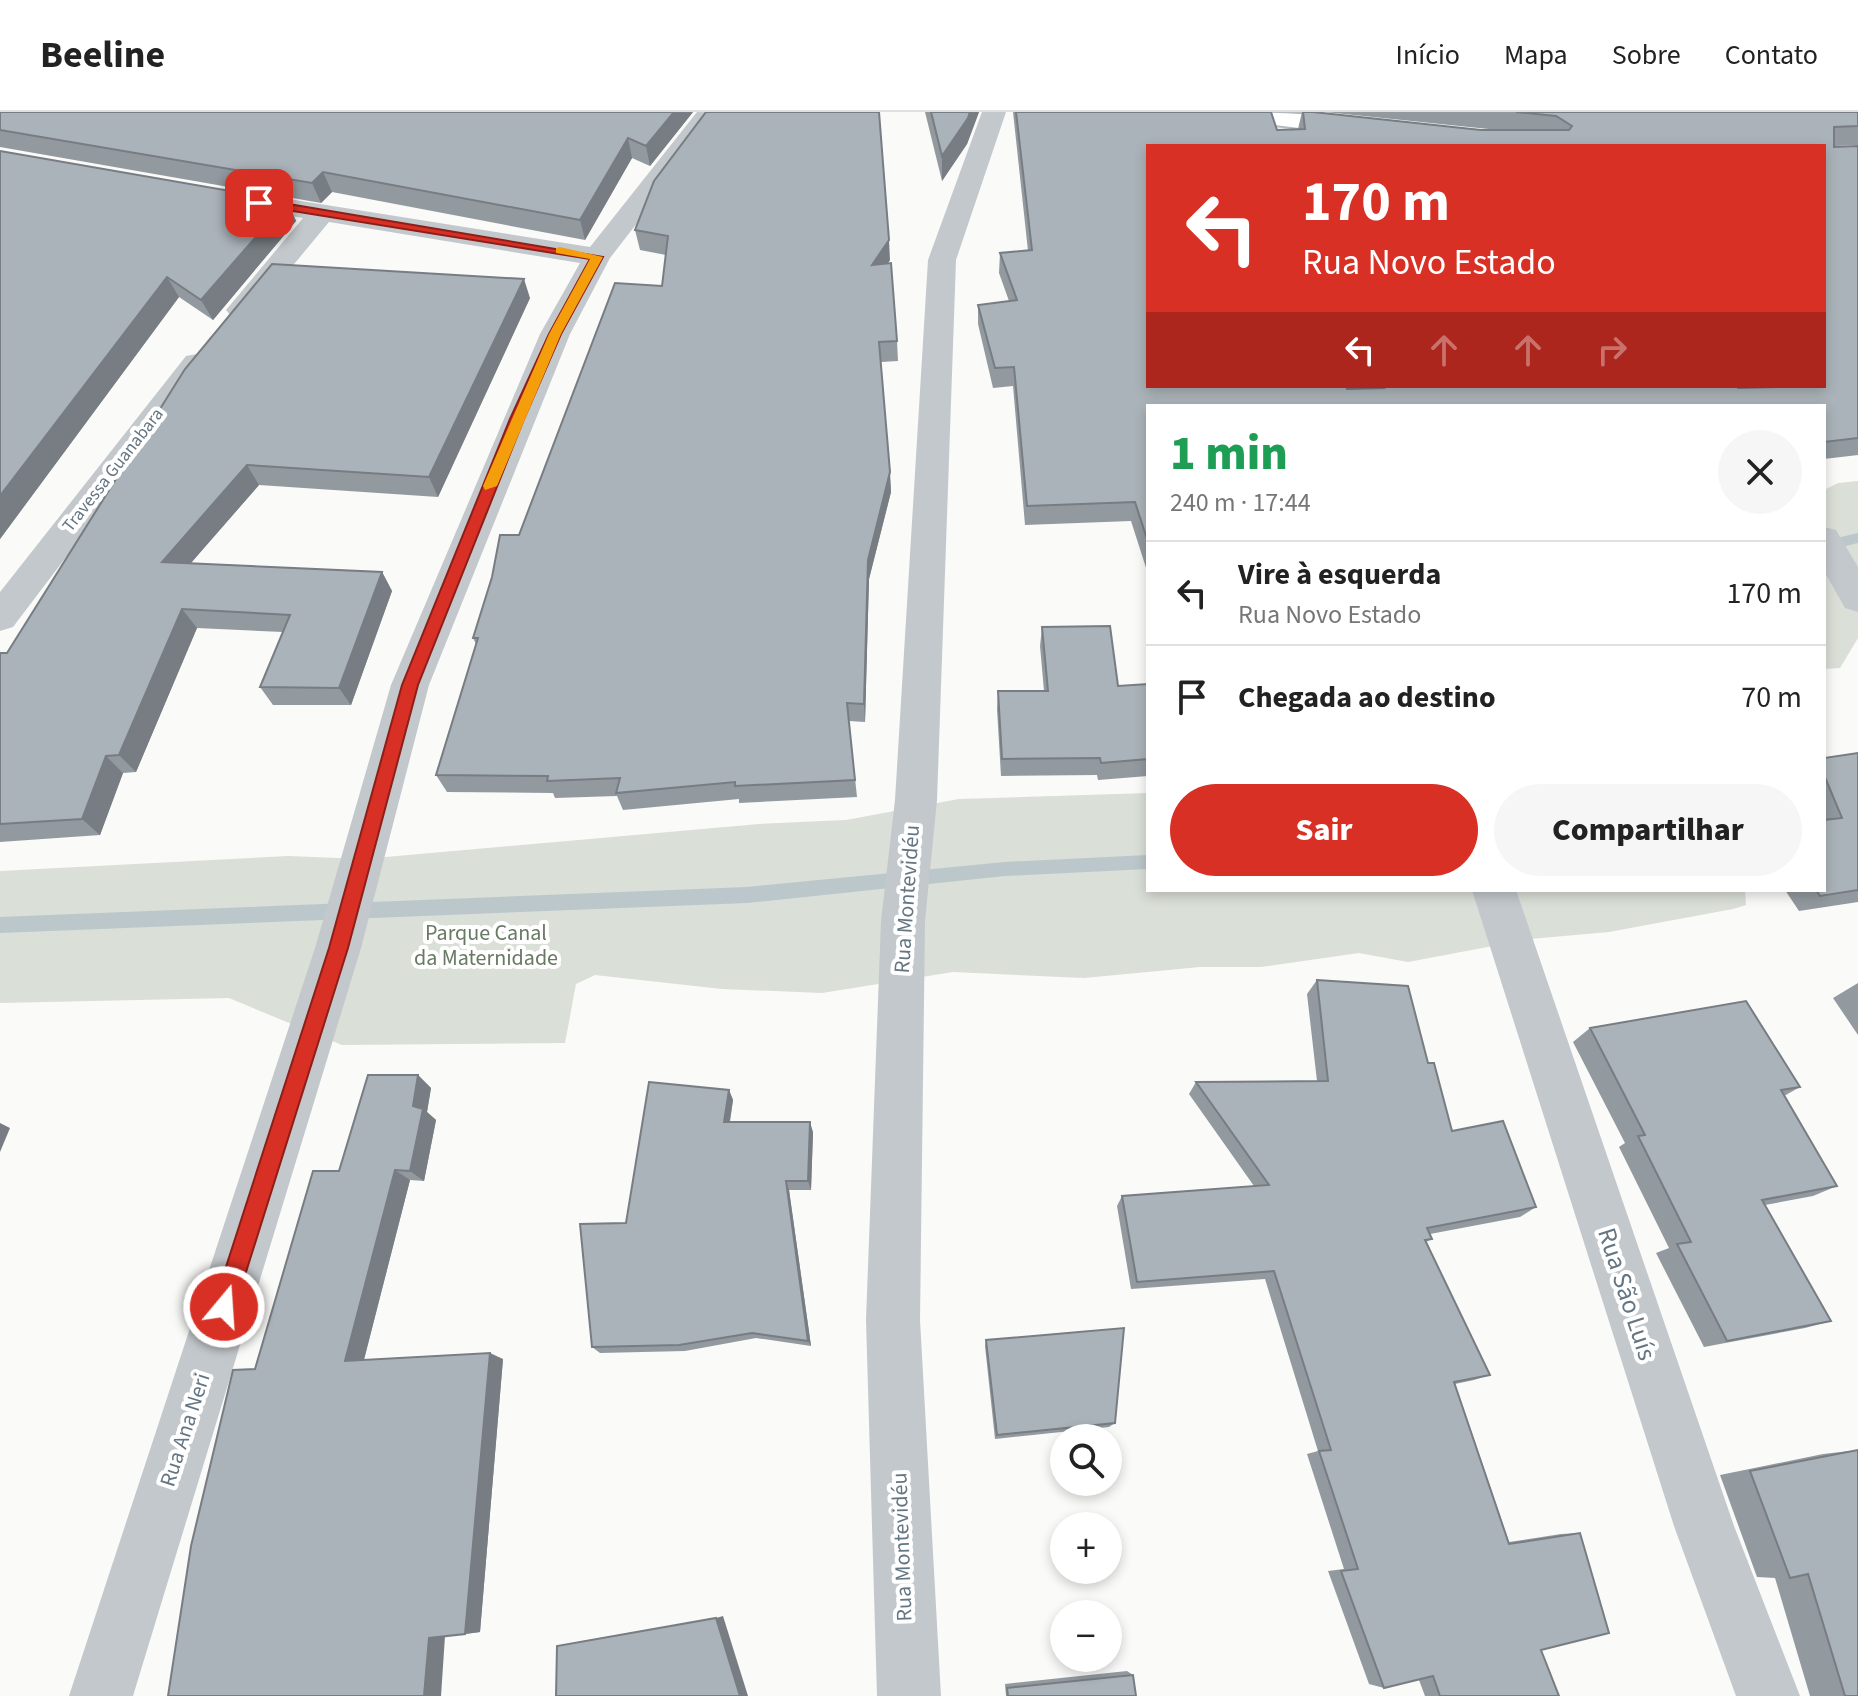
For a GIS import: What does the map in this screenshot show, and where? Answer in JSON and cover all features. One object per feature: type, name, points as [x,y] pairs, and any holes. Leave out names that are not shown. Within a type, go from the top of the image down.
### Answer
[{"type":"street","name":"Rua Ana Neri","points":[[101,1696],[338,948],[410,685],[517,419],[555,334],[597,257],[675,153],[711,112]]},
{"type":"street","name":"Rua Montevidéu","points":[[909,1696],[893,1320],[903,921],[910,828],[916,800],[942,260],[994,112]]},
{"type":"street","points":[[1225,112],[1389,130]]},
{"type":"street","points":[[1279,119],[1285,144]]},
{"type":"street","points":[[213,195],[597,257]]},
{"type":"street","name":"Travessa Guanabara","points":[[0,618],[219,337],[321,214]]},
{"type":"street","points":[[1826,543],[1850,585]]},
{"type":"street","name":"Rua São Luís","points":[[1494,892],[1704,1526],[1768,1696]]},
{"type":"green space","points":[[1858,481],[1858,638],[1840,668],[1826,669],[1826,489],[1838,483]]},
{"type":"green space","name":"Parque Canal da Maternidade","points":[[1146,793],[1146,892],[1745,892],[1746,905],[1609,932],[1530,939],[1408,962],[1359,953],[1261,967],[1200,967],[1084,978],[953,972],[822,993],[722,989],[595,975],[576,984],[565,1043],[342,1045],[229,998],[0,1003],[0,871],[288,856],[363,859],[759,824],[846,820],[959,799]]},
{"type":"building","points":[[0,112],[674,112],[646,146],[628,138],[580,220],[323,172],[312,183],[0,130]]},
{"type":"building","points":[[706,112],[879,112],[889,240],[872,265],[891,263],[897,341],[879,342],[890,472],[868,560],[864,704],[847,703],[855,780],[735,786],[735,782],[616,793],[620,778],[547,781],[548,776],[436,775],[478,638],[473,638],[492,577],[500,535],[519,535],[615,283],[662,286],[668,236],[635,230],[654,181]]},
{"type":"building","points":[[931,112],[970,112],[942,156]]},
{"type":"building","points":[[1016,112],[1271,112],[1277,130],[1305,129],[1303,112],[1313,112],[1481,130],[1569,130],[1572,126],[1556,116],[1516,112],[1858,112],[1858,126],[1834,127],[1834,147],[1858,146],[1858,438],[1826,442],[1826,404],[1146,404],[1146,536],[1135,502],[1027,506],[1014,367],[995,368],[978,305],[1017,300],[1000,253],[1032,250]]},
{"type":"building","points":[[0,151],[287,201],[201,300],[167,277],[0,496]]},
{"type":"building","points":[[272,264],[524,279],[429,477],[247,465],[162,562],[382,572],[339,688],[260,687],[290,615],[182,609],[119,755],[106,756],[82,819],[0,824],[0,653],[7,653],[185,369]]},
{"type":"building","points":[[1110,626],[1118,686],[1146,684],[1146,759],[1101,763],[1100,758],[1002,759],[998,691],[1048,691],[1042,627]]},
{"type":"building","points":[[1858,753],[1858,890],[1820,896],[1817,892],[1826,892],[1826,820],[1842,818],[1826,780],[1826,758]]},
{"type":"building","points":[[1317,980],[1408,986],[1428,1063],[1434,1063],[1452,1131],[1503,1121],[1536,1207],[1427,1228],[1432,1239],[1425,1240],[1490,1375],[1454,1382],[1509,1544],[1580,1533],[1609,1633],[1541,1650],[1559,1696],[1440,1696],[1433,1676],[1384,1688],[1341,1571],[1358,1569],[1319,1451],[1331,1450],[1274,1271],[1137,1282],[1122,1196],[1269,1185],[1196,1082],[1328,1081]]},
{"type":"building","points":[[1746,1001],[1800,1087],[1781,1090],[1837,1186],[1762,1200],[1831,1321],[1727,1341],[1677,1244],[1691,1242],[1638,1136],[1645,1135],[1590,1028]]},
{"type":"building","points":[[368,1075],[418,1075],[413,1106],[423,1109],[410,1171],[395,1170],[345,1361],[490,1353],[465,1634],[429,1638],[424,1696],[168,1696],[191,1546],[233,1370],[255,1369],[313,1171],[339,1171]]},
{"type":"building","points":[[649,1082],[729,1090],[724,1122],[810,1122],[808,1181],[786,1181],[808,1341],[752,1333],[679,1345],[592,1347],[580,1224],[626,1223]]},
{"type":"building","points":[[1124,1328],[1115,1423],[1050,1424],[1050,1430],[997,1435],[986,1340]]},
{"type":"building","points":[[1858,1450],[1858,1696],[1845,1696],[1808,1574],[1790,1578],[1750,1471]]},
{"type":"building","points":[[716,1618],[740,1696],[556,1696],[557,1646]]},
{"type":"building","points":[[1133,1675],[1136,1696],[1008,1696],[1007,1688]]},
{"type":"waterway","points":[[1826,546],[1858,538]]},
{"type":"waterway","points":[[0,925],[747,895],[1005,869],[1146,862]]},
{"type":"slow traffic","points":[[490,486],[555,334],[597,257],[560,251]]},
{"type":"route","points":[[224,1307],[338,948],[410,685],[517,419],[555,334],[597,257],[259,203]]}]
